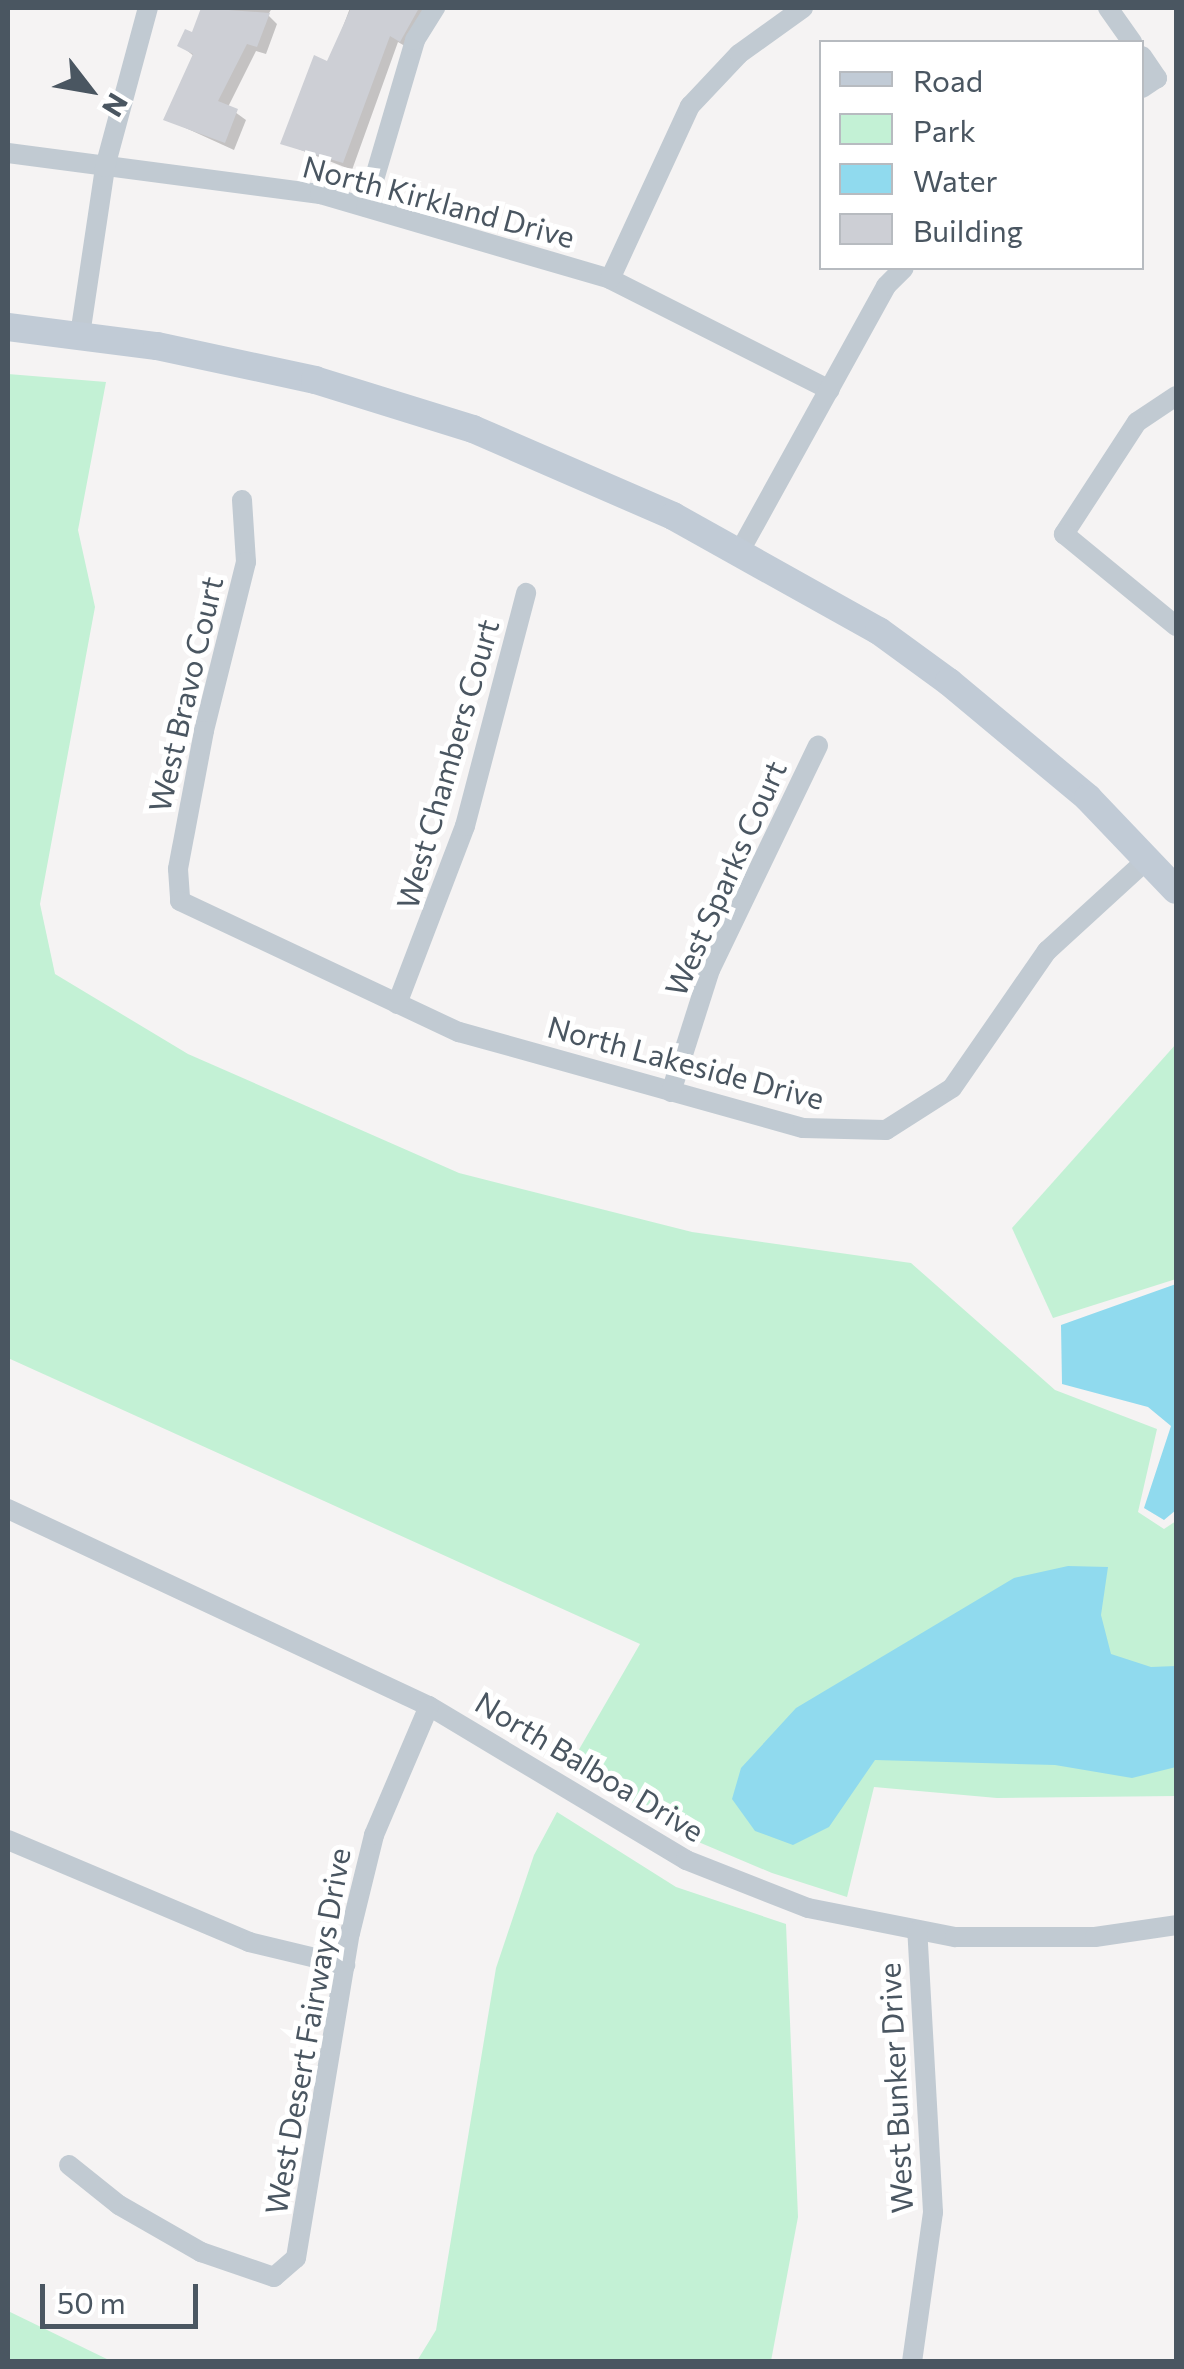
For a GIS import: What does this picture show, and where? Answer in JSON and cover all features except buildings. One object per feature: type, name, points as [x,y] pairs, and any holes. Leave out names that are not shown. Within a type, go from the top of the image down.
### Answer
[{"type":"street","points":[[80,335],[105,167],[148,8]]},
{"type":"street","points":[[366,208],[415,40],[435,8]]},
{"type":"street","points":[[610,279],[690,106],[739,54],[803,8]]},
{"type":"street","points":[[1108,8],[1131,40]]},
{"type":"street","name":"North Kirkland Drive","points":[[8,153],[320,194],[610,279],[830,390]]},
{"type":"street","points":[[741,549],[886,286],[902,270]]},
{"type":"street","points":[[8,327],[80,335],[315,380],[473,430],[741,549],[879,630],[1023,740],[1149,858],[1176,890]]},
{"type":"street","points":[[1176,396],[1137,422],[1064,534],[1176,626]]},
{"type":"street","name":"West Bravo Court","points":[[180,902],[178,869],[204,731],[246,562],[242,500]]},
{"type":"street","name":"West Chambers Court","points":[[397,1004],[464,826],[526,594]]},
{"type":"street","name":"West Sparks Court","points":[[670,1092],[710,970],[818,746]]},
{"type":"street","name":"North Lakeside Drive","points":[[180,902],[459,1032],[802,1128],[886,1130],[952,1088],[1047,952],[1149,858]]},
{"type":"street","name":"North Balboa Drive","points":[[8,1509],[429,1706],[686,1860],[808,1908],[955,1938],[1096,1937],[1176,1925]]},
{"type":"street","name":"West Desert Fairways Drive","points":[[69,2166],[118,2205],[201,2252],[274,2277],[296,2258],[345,1965],[374,1835],[429,1706]]},
{"type":"street","points":[[8,1840],[249,1942],[345,1965]]},
{"type":"street","name":"West Bunker Drive","points":[[912,2362],[934,2212],[917,1930]]},
{"type":"green space","points":[[8,374],[106,382],[78,530],[95,607],[40,904],[55,974],[188,1054],[459,1173],[692,1232],[911,1263],[1055,1390],[1157,1429],[1138,1512],[1164,1529],[1176,1521],[1176,1796],[997,1798],[874,1787],[847,1897],[772,1873],[689,1838],[570,1765],[640,1644],[8,1358]]},
{"type":"green space","points":[[1176,1044],[1176,1279],[1053,1318],[1012,1228]]},
{"type":"green space","points":[[557,1812],[676,1887],[786,1924],[798,2217],[771,2361],[417,2361],[436,2330],[496,1968],[534,1855]]},
{"type":"green space","points":[[8,2311],[111,2361],[8,2361]]},
{"type":"water","points":[[1176,1284],[1176,1510],[1164,1520],[1144,1508],[1171,1426],[1148,1407],[1062,1384],[1061,1325]]},
{"type":"water","points":[[1068,1566],[1108,1567],[1101,1615],[1111,1654],[1151,1667],[1176,1666],[1176,1767],[1132,1778],[1055,1765],[875,1760],[829,1827],[793,1845],[755,1831],[732,1799],[741,1768],[796,1708],[1014,1578]]}]
